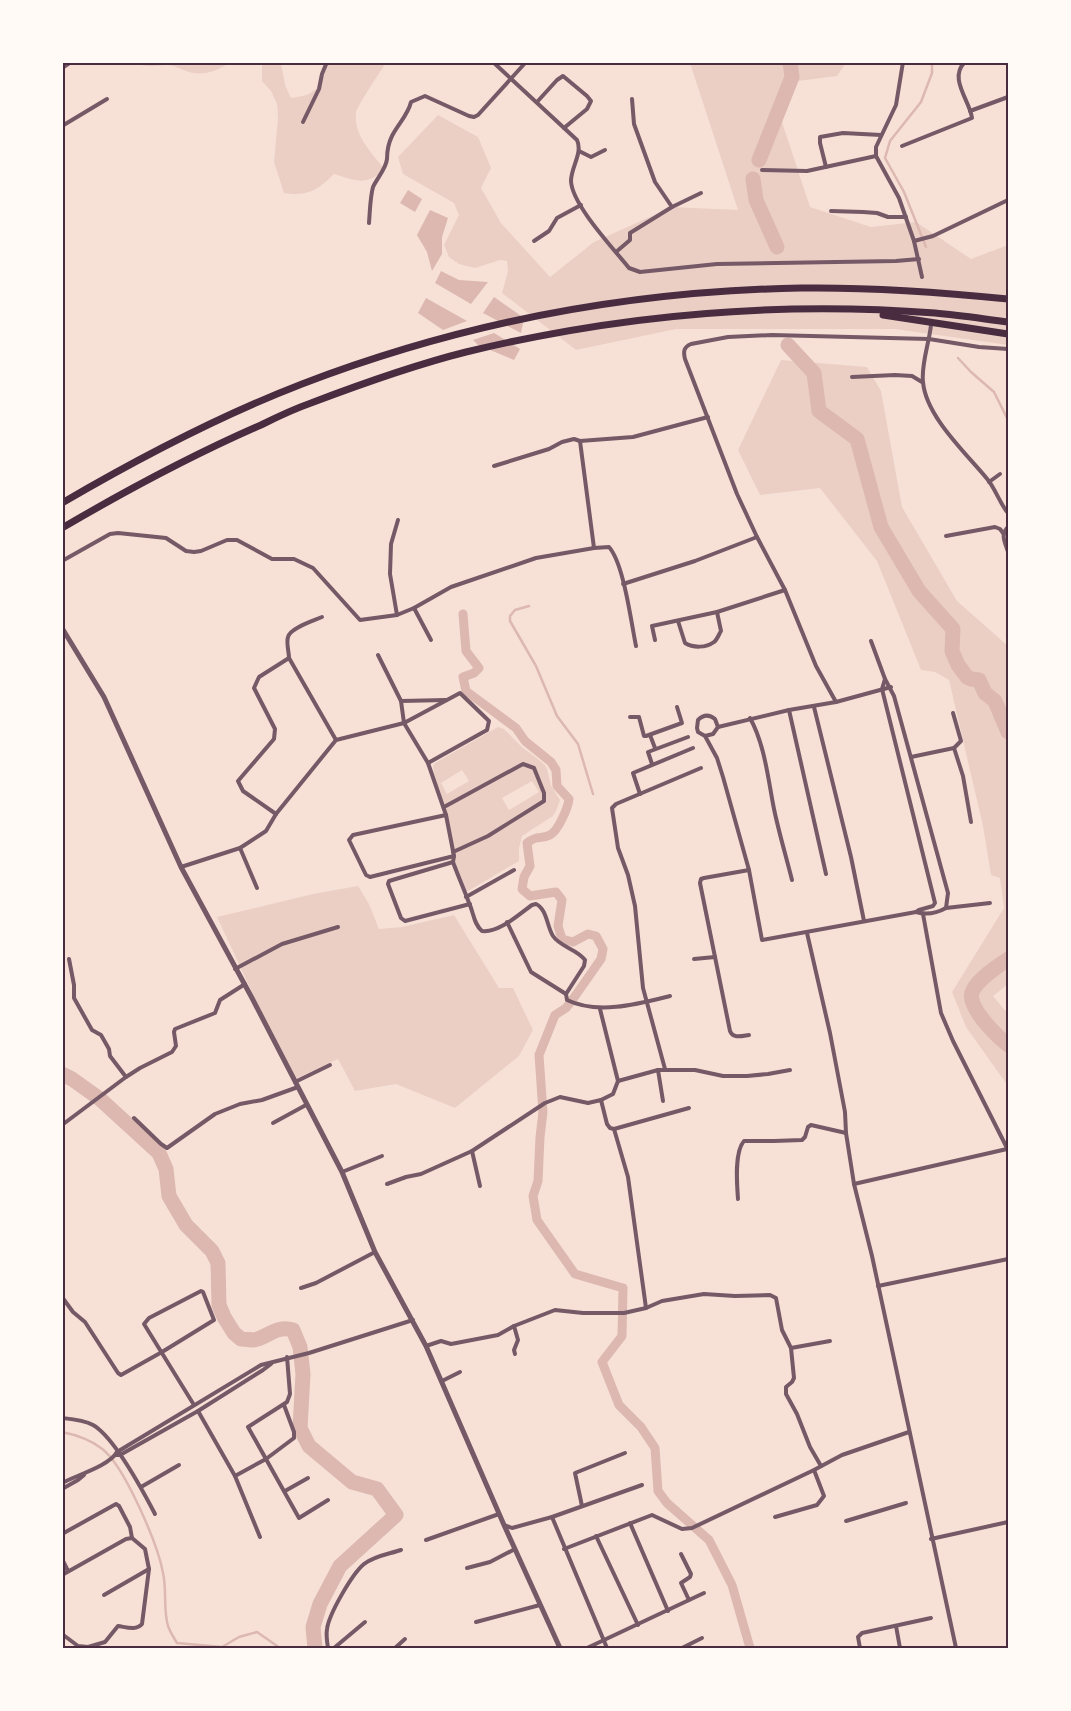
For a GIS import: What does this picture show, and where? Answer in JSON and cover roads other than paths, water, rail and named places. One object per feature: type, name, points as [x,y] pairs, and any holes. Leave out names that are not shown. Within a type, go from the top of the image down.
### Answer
[{"type":"highway","points":[[62,503],[106,477],[169,444],[229,415],[301,384],[380,356],[468,331],[529,317],[608,304],[708,292],[800,288],[916,290],[1008,299]]},
{"type":"highway","points":[[62,528],[176,464],[308,404],[388,376],[466,353],[614,324],[758,310],[847,309],[935,313],[1008,322]]},
{"type":"highway","points":[[847,309],[1008,334]]},
{"type":"street","points":[[62,68],[71,62]]},
{"type":"street","points":[[303,122],[319,89],[327,62]]},
{"type":"street","points":[[493,62],[577,140],[579,150],[572,170],[571,182],[573,191],[589,218],[629,268],[640,272],[717,264],[919,259]]},
{"type":"street","points":[[369,223],[374,185],[387,159],[386,153],[391,138],[397,126],[409,111],[410,102],[425,96],[474,117],[478,115],[526,62]]},
{"type":"street","points":[[903,62],[896,106],[876,147],[876,156],[899,198],[917,241],[922,277]]},
{"type":"street","points":[[902,146],[972,118],[958,79],[958,71],[965,62]]},
{"type":"street","points":[[537,102],[563,76],[587,96],[591,101],[587,109],[564,128]]},
{"type":"street","points":[[970,111],[1008,97]]},
{"type":"street","points":[[632,99],[634,124],[655,182],[672,207]]},
{"type":"street","points":[[62,126],[107,100]]},
{"type":"street","points":[[826,166],[820,137],[844,133],[881,135]]},
{"type":"street","points":[[579,150],[591,157],[605,150]]},
{"type":"street","points":[[762,170],[807,172],[826,166],[876,156]]},
{"type":"street","points":[[616,252],[630,240],[630,233],[672,207],[701,193]]},
{"type":"street","points":[[917,241],[933,236],[1008,200]]},
{"type":"street","points":[[534,241],[549,231],[557,218],[581,205]]},
{"type":"street","points":[[831,212],[870,212],[888,217],[906,217]]},
{"type":"street","points":[[931,325],[922,382],[926,400],[958,447],[990,482],[1008,513]]},
{"type":"street","points":[[836,702],[816,666],[786,590],[736,494],[684,355],[686,346],[728,337],[772,335],[929,338],[978,347],[1008,349]]},
{"type":"street","points":[[852,377],[912,376],[922,382]]},
{"type":"street","points":[[494,466],[549,450],[562,442],[634,437],[708,417]]},
{"type":"street","points":[[580,441],[594,548]]},
{"type":"street","points":[[990,482],[1000,474]]},
{"type":"street","points":[[397,615],[390,574],[391,544],[398,520]]},
{"type":"street","points":[[946,536],[994,527],[1000,528],[1008,552]]},
{"type":"street","points":[[1003,533],[1008,527]]},
{"type":"street","points":[[62,561],[110,534],[118,533],[166,538],[186,551],[194,552],[227,540],[237,540],[272,560],[294,559],[313,568],[360,620],[397,615],[414,608],[451,587],[536,558],[609,547],[615,554],[636,646]]},
{"type":"street","points":[[623,584],[695,561],[757,537]]},
{"type":"street","points":[[656,640],[652,626],[717,612],[786,590]]},
{"type":"street","points":[[414,608],[431,640]]},
{"type":"street","points":[[678,620],[685,643],[689,646],[699,647],[714,642],[721,631],[717,612]]},
{"type":"street","points":[[322,617],[291,631],[287,638],[290,658],[336,740]]},
{"type":"street","points":[[62,628],[104,698],[181,867],[342,1172],[375,1252],[426,1346],[560,1648]]},
{"type":"street","points":[[872,641],[886,679],[891,687],[911,757],[948,893],[946,908]]},
{"type":"street","points":[[378,655],[401,701],[404,723],[428,763],[444,807],[453,862],[470,904],[472,917],[482,931],[490,931],[508,922],[532,905],[538,905],[554,937],[584,957],[585,960],[584,966],[566,994],[567,1000],[578,1005],[600,1009],[646,1002],[670,996]]},
{"type":"street","points":[[276,814],[243,790],[238,781],[274,739],[274,729],[254,688],[259,677],[290,658]]},
{"type":"street","points":[[886,679],[882,689],[904,784],[934,898],[934,905],[922,911]]},
{"type":"street","points":[[705,736],[713,734],[718,727],[750,718],[814,707],[891,687]]},
{"type":"street","points":[[181,867],[240,848],[266,831],[276,814],[336,740],[404,723],[460,694],[489,721],[487,730],[428,763]]},
{"type":"street","points":[[401,701],[447,700]]},
{"type":"street","points":[[630,717],[639,717],[644,736],[650,735],[682,723],[677,707]]},
{"type":"street","points":[[814,707],[851,857],[864,921]]},
{"type":"street","points":[[789,710],[826,874]]},
{"type":"street","points":[[911,757],[954,748],[961,741],[953,712]]},
{"type":"street","points":[[718,727],[712,717],[704,716],[698,720],[698,732],[705,736],[717,758],[749,870],[762,940],[922,911],[940,912],[946,908],[990,903]]},
{"type":"street","points":[[750,718],[768,769],[774,809],[792,880]]},
{"type":"street","points":[[650,735],[656,748]]},
{"type":"street","points":[[652,764],[648,752],[688,737]]},
{"type":"street","points":[[640,794],[633,774],[652,764],[659,763],[693,748]]},
{"type":"street","points":[[954,748],[963,776],[971,822]]},
{"type":"street","points":[[444,807],[524,764],[534,768],[544,793],[544,800],[488,836],[453,854],[370,877],[366,875],[349,840],[353,835],[446,815]]},
{"type":"street","points":[[665,1069],[643,988],[635,906],[628,875],[618,848],[612,808],[616,804],[701,768]]},
{"type":"street","points":[[240,848],[257,888]]},
{"type":"street","points":[[453,862],[389,880],[388,884],[401,918],[405,921],[470,904]]},
{"type":"street","points":[[466,897],[514,870]]},
{"type":"street","points":[[749,870],[704,878],[700,881],[732,1035],[735,1037],[749,1035]]},
{"type":"street","points":[[854,1184],[1008,1150],[953,1041],[941,1013],[922,911]]},
{"type":"street","points":[[508,922],[531,972],[566,994]]},
{"type":"street","points":[[235,970],[282,944],[338,927]]},
{"type":"street","points":[[807,933],[830,1033],[845,1112],[846,1133],[854,1184],[878,1286],[956,1648]]},
{"type":"street","points":[[694,959],[715,957]]},
{"type":"street","points":[[69,959],[74,985],[74,998],[92,1030],[100,1035],[109,1049],[110,1056],[126,1077]]},
{"type":"street","points":[[62,1125],[126,1077],[172,1052],[176,1046],[174,1032],[176,1029],[215,1013],[220,1000],[244,984]]},
{"type":"street","points":[[387,1184],[421,1174],[472,1152],[545,1103],[560,1097],[588,1103],[601,1100],[613,1094],[618,1081],[600,1009]]},
{"type":"street","points":[[134,1118],[167,1148],[215,1114],[240,1104],[262,1100],[297,1084],[330,1065]]},
{"type":"street","points":[[618,1081],[665,1069],[695,1070],[724,1076],[748,1076],[790,1070]]},
{"type":"street","points":[[658,1070],[663,1101]]},
{"type":"street","points":[[601,1100],[607,1124],[610,1128],[614,1129],[689,1108]]},
{"type":"street","points":[[273,1123],[306,1105]]},
{"type":"street","points":[[738,1200],[737,1176],[741,1144],[744,1141],[774,1142],[802,1140],[808,1127],[811,1125],[846,1133]]},
{"type":"street","points":[[614,1129],[628,1177],[646,1308]]},
{"type":"street","points":[[472,1152],[480,1186]]},
{"type":"street","points":[[342,1172],[382,1156]]},
{"type":"street","points":[[301,1288],[316,1284],[375,1252]]},
{"type":"street","points":[[878,1286],[1008,1259]]},
{"type":"street","points":[[62,1297],[73,1312],[85,1322],[119,1374],[122,1374],[162,1352],[214,1320],[203,1292],[149,1318],[144,1324],[162,1352],[194,1405]]},
{"type":"street","points":[[426,1346],[441,1341],[451,1344],[498,1335],[514,1326],[555,1310],[583,1313],[624,1313],[646,1308],[662,1301],[704,1294],[735,1296],[770,1295],[776,1298],[782,1330],[791,1348],[794,1378],[786,1387],[786,1394],[821,1466]]},
{"type":"street","points":[[117,1455],[194,1405],[261,1365],[309,1353],[413,1320]]},
{"type":"street","points":[[514,1326],[518,1340],[514,1350],[515,1354]]},
{"type":"street","points":[[791,1348],[830,1341]]},
{"type":"street","points":[[287,1358],[290,1394],[287,1402],[248,1427],[299,1518],[328,1500]]},
{"type":"street","points":[[62,1489],[103,1463],[198,1411],[271,1363]]},
{"type":"street","points":[[442,1381],[460,1372]]},
{"type":"street","points":[[235,1476],[266,1459],[294,1438],[294,1432],[284,1405]]},
{"type":"street","points":[[198,1411],[235,1476],[260,1538]]},
{"type":"street","points":[[62,1418],[91,1424],[101,1431],[141,1487],[154,1514]]},
{"type":"street","points":[[564,1549],[652,1515],[682,1529],[692,1528],[842,1455],[909,1432]]},
{"type":"street","points":[[582,1506],[575,1473],[625,1453]]},
{"type":"street","points":[[141,1487],[179,1465]]},
{"type":"street","points":[[775,1517],[817,1505],[824,1496],[814,1470]]},
{"type":"street","points":[[62,1483],[74,1476],[84,1474]]},
{"type":"street","points":[[285,1491],[308,1478]]},
{"type":"street","points":[[504,1525],[512,1528],[552,1517],[642,1485]]},
{"type":"street","points":[[846,1521],[906,1503]]},
{"type":"street","points":[[62,1534],[116,1504],[119,1506],[130,1527],[132,1538],[144,1549],[149,1569],[142,1624],[140,1627],[118,1626],[105,1642],[88,1647],[78,1646],[62,1634]]},
{"type":"street","points":[[426,1540],[499,1514]]},
{"type":"street","points":[[552,1517],[607,1648]]},
{"type":"street","points":[[931,1539],[1008,1522]]},
{"type":"street","points":[[630,1523],[668,1611]]},
{"type":"street","points":[[596,1536],[638,1625]]},
{"type":"street","points":[[62,1574],[126,1539],[132,1538]]},
{"type":"street","points":[[467,1568],[490,1562],[515,1549]]},
{"type":"street","points":[[328,1648],[327,1627],[337,1603],[349,1582],[363,1564],[377,1557],[401,1550]]},
{"type":"street","points":[[681,1554],[691,1574],[690,1577],[680,1582],[689,1600]]},
{"type":"street","points":[[62,1559],[68,1571]]},
{"type":"street","points":[[104,1595],[149,1569]]},
{"type":"street","points":[[587,1648],[604,1642],[704,1593]]},
{"type":"street","points":[[476,1622],[540,1605]]},
{"type":"street","points":[[860,1648],[858,1637],[862,1633],[931,1618]]},
{"type":"street","points":[[334,1648],[365,1622]]},
{"type":"street","points":[[896,1626],[900,1648]]},
{"type":"street","points":[[682,1648],[702,1638]]},
{"type":"street","points":[[396,1648],[405,1639]]},
{"type":"waterway","points":[[759,160],[792,77],[790,62]]},
{"type":"waterway","points":[[926,247],[904,192],[885,158],[890,141],[921,102],[932,73],[932,62]]},
{"type":"waterway","points":[[753,179],[756,200],[777,247]]},
{"type":"waterway","points":[[788,345],[814,373],[819,411],[857,439],[881,527],[919,591],[953,629],[952,651],[958,665],[967,677],[979,680],[985,693],[995,701],[1008,732]]},
{"type":"waterway","points":[[958,358],[994,392],[1008,420]]},
{"type":"waterway","points":[[529,606],[515,610],[510,616],[510,621],[536,666],[557,716],[578,744],[593,794]]},
{"type":"waterway","points":[[463,614],[466,651],[479,668],[474,673],[463,677],[466,691],[516,728],[525,741],[551,762],[556,770],[557,786],[569,799],[562,819],[553,833],[527,843],[530,866],[524,877],[522,889],[530,896],[556,892],[562,900],[558,926],[562,939],[573,942],[588,934],[596,936],[603,949],[601,959],[573,999],[566,1008],[555,1015],[539,1055],[543,1112],[538,1181],[533,1196],[537,1220],[575,1274],[623,1288],[622,1336],[602,1362],[619,1405],[641,1427],[655,1448],[658,1491],[667,1503],[709,1540],[732,1585],[750,1648]]},
{"type":"waterway","points":[[1008,959],[980,981],[971,996],[973,1004],[983,1020],[1008,1045]]},
{"type":"waterway","points":[[62,1074],[100,1099],[159,1153],[166,1169],[169,1196],[186,1225],[212,1251],[218,1263],[219,1305],[234,1333],[241,1339],[254,1340],[277,1330],[293,1330],[300,1347],[303,1374],[300,1428],[309,1446],[352,1482],[377,1489],[396,1515],[340,1566],[320,1604],[313,1627],[315,1648]]},
{"type":"waterway","points":[[62,1432],[73,1434],[92,1442],[101,1448],[120,1470],[139,1506],[160,1560],[164,1579],[168,1626],[177,1643],[222,1647],[239,1637],[257,1632],[280,1648]]}]
